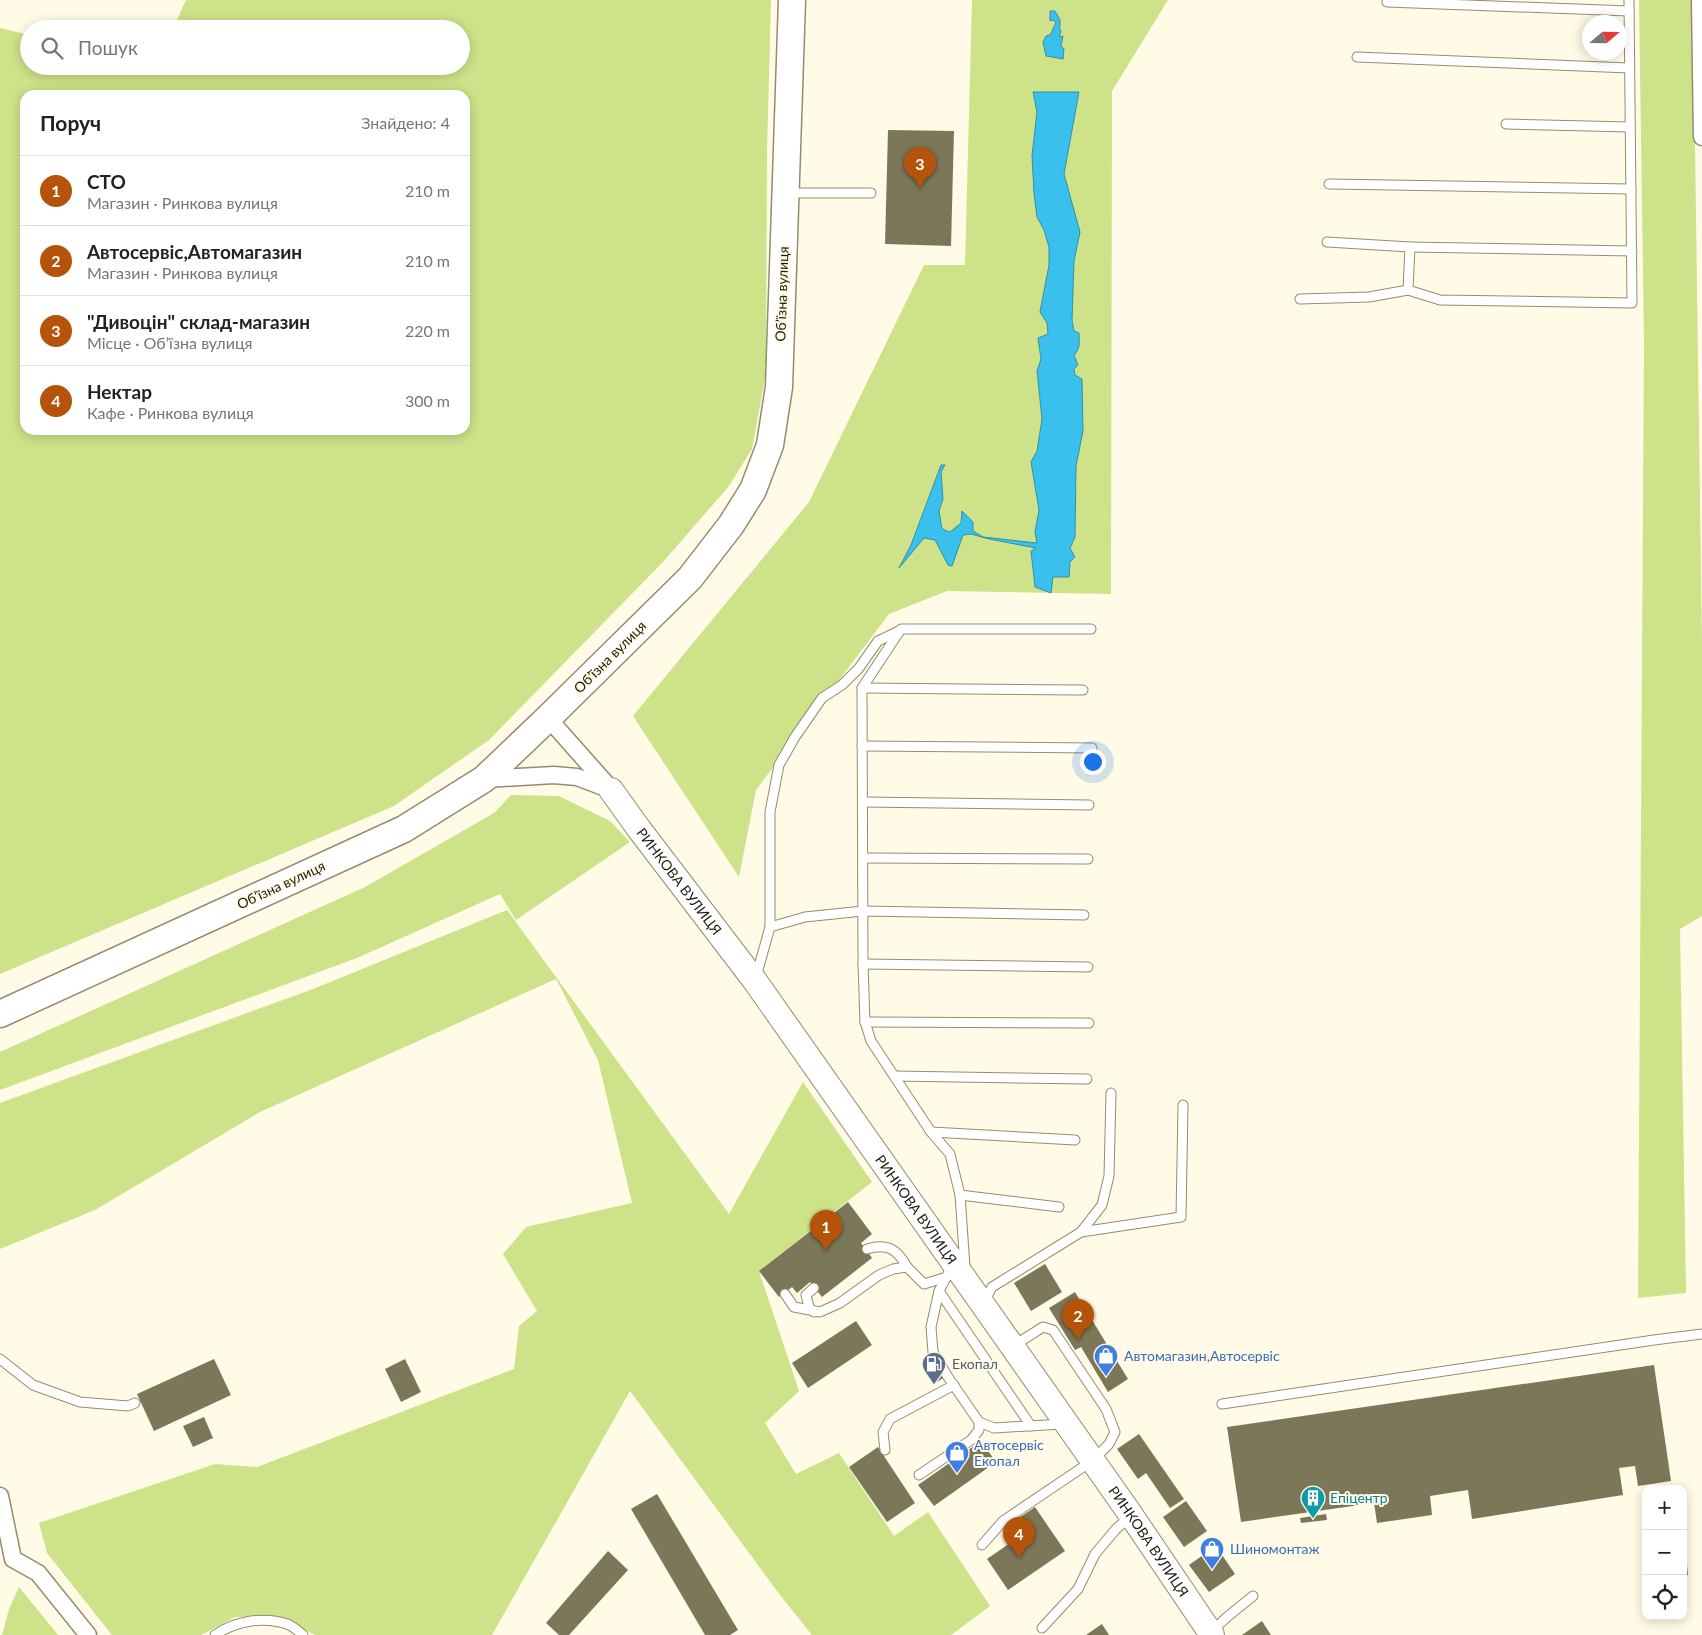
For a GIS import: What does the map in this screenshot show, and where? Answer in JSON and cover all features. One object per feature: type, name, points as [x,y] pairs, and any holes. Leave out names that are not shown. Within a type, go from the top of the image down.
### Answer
[{"type":"main road","name":"Обʼїзна вулиця","points":[[0,1014],[404,828],[484,779],[690,578],[731,524],[753,490],[770,446],[780,387],[792,0]]},
{"type":"main road","name":"РИНКОВА ВУЛИЦЯ","points":[[612,790],[639,829],[755,981],[955,1273],[983,1305],[1131,1515],[1210,1634]]},
{"type":"street","points":[[1700,0],[1702,137]]},
{"type":"street","name":"РИНКОВА ВУЛИЦЯ","points":[[548,718],[612,790]]},
{"type":"street","points":[[484,779],[554,775],[577,778],[612,790]]},
{"type":"street","points":[[0,1496],[6,1563],[38,1573],[88,1635]]},
{"type":"lane","points":[[1300,299],[1369,297],[1408,290],[1440,300],[1632,303],[1628,0]]},
{"type":"lane","points":[[1387,2],[1629,10]]},
{"type":"lane","points":[[1357,57],[1629,68]]},
{"type":"lane","points":[[1506,124],[1630,127]]},
{"type":"lane","points":[[1329,184],[1631,189]]},
{"type":"lane","points":[[786,193],[871,193]]},
{"type":"lane","points":[[1327,242],[1410,246],[1632,251]]},
{"type":"lane","points":[[1408,290],[1410,246]]},
{"type":"lane","points":[[901,629],[862,688],[864,1022],[871,1041],[931,1132],[950,1154],[960,1195],[955,1273],[939,1291],[931,1327],[934,1352],[979,1422],[979,1430],[971,1440]]},
{"type":"lane","points":[[755,981],[770,927],[770,812],[779,765],[794,737],[822,698],[842,686],[859,668],[878,641],[901,629],[1091,629]]},
{"type":"lane","points":[[862,688],[1083,690]]},
{"type":"lane","points":[[862,746],[1092,748]]},
{"type":"lane","points":[[862,802],[1089,805]]},
{"type":"lane","points":[[863,858],[1088,859]]},
{"type":"lane","points":[[770,927],[805,916],[863,911],[1084,915]]},
{"type":"lane","points":[[863,964],[1088,967]]},
{"type":"lane","points":[[864,1022],[1089,1023]]},
{"type":"lane","points":[[894,1076],[1087,1079]]},
{"type":"lane","points":[[983,1305],[992,1287],[1081,1232],[1102,1206],[1109,1176],[1111,1092]]},
{"type":"lane","points":[[1081,1232],[1181,1217],[1183,1105]]},
{"type":"lane","points":[[931,1132],[1076,1140]]},
{"type":"lane","points":[[960,1195],[1059,1206]]},
{"type":"lane","points":[[867,1250],[881,1245],[894,1251],[924,1284],[955,1273]]},
{"type":"lane","points":[[784,1294],[794,1307],[820,1312],[840,1303],[879,1274],[892,1269],[907,1267]]},
{"type":"lane","points":[[814,1288],[806,1295],[809,1307],[814,1312]]},
{"type":"lane","points":[[939,1291],[1031,1426]]},
{"type":"lane","points":[[982,1545],[1003,1521],[1092,1461],[1109,1444],[1115,1432],[1106,1409],[1053,1330],[1043,1326],[1012,1347]]},
{"type":"lane","points":[[1222,1404],[1702,1334]]},
{"type":"lane","points":[[0,1359],[33,1385],[80,1402],[128,1406],[135,1404]]},
{"type":"lane","points":[[885,1450],[883,1432],[890,1419],[954,1385]]},
{"type":"lane","points":[[979,1422],[994,1428]]},
{"type":"lane","points":[[919,1475],[971,1440],[994,1428],[1066,1423]]},
{"type":"lane","points":[[1042,1628],[1078,1589],[1095,1554],[1116,1529],[1131,1515]]},
{"type":"lane","points":[[1210,1634],[1253,1596]]},
{"type":"lane","points":[[215,1635],[241,1623],[267,1619],[288,1624],[303,1635]]},
{"type":"green space","points":[[186,0],[771,0],[767,150],[766,373],[752,449],[729,486],[663,562],[489,740],[394,806],[0,974],[0,28],[20,33],[20,75],[470,75],[470,20],[177,20]]},
{"type":"green space","points":[[972,0],[1168,0],[1112,91],[1111,594],[947,591],[889,614],[756,790],[739,877],[633,716],[809,502],[924,265],[965,265]]},
{"type":"green space","points":[[1639,0],[1693,0],[1702,646],[1702,916],[1680,929],[1686,1293],[1638,1298],[1644,343]]},
{"type":"green space","points":[[511,795],[559,796],[610,821],[630,842],[516,920],[500,894],[357,958],[0,1090],[0,1052],[365,887],[494,813]]},
{"type":"green space","points":[[507,910],[729,1214],[803,1082],[872,1182],[759,1271],[799,1391],[765,1423],[796,1474],[839,1453],[894,1536],[928,1512],[990,1606],[951,1635],[812,1635],[780,1595],[630,1391],[492,1635],[315,1635],[276,1616],[235,1617],[201,1635],[112,1635],[47,1553],[39,1523],[215,1464],[257,1467],[514,1369],[519,1326],[537,1311],[503,1254],[526,1227],[632,1203],[598,1060],[556,979],[260,1112],[95,1210],[0,1249],[0,1103],[313,989]]},
{"type":"green space","points":[[19,1587],[58,1635],[2,1635],[9,1609]]},
{"type":"water","points":[[1050,11],[1055,11],[1060,20],[1059,28],[1061,31],[1059,37],[1063,36],[1061,46],[1064,49],[1063,59],[1046,56],[1043,42],[1046,36],[1050,35],[1056,23],[1053,20],[1050,21]]},
{"type":"water","points":[[1033,92],[1079,92],[1064,174],[1080,232],[1074,261],[1072,320],[1074,331],[1079,333],[1079,347],[1074,355],[1078,365],[1074,369],[1075,375],[1082,379],[1083,431],[1076,466],[1075,537],[1070,548],[1075,557],[1070,562],[1069,577],[1053,577],[1051,593],[1035,587],[1031,551],[1036,548],[989,539],[971,534],[963,535],[952,566],[948,565],[935,540],[924,538],[899,568],[911,545],[941,465],[945,465],[941,472],[943,499],[939,511],[942,529],[950,532],[961,523],[962,511],[973,522],[973,531],[983,537],[1037,543],[1035,532],[1039,510],[1031,462],[1037,451],[1042,419],[1037,371],[1041,359],[1038,338],[1048,334],[1047,323],[1040,312],[1049,265],[1049,247],[1044,230],[1037,217],[1034,193],[1032,156],[1037,112]]},
{"type":"building","points":[[888,130],[954,131],[951,246],[885,244]]},
{"type":"building","points":[[848,1202],[872,1234],[861,1243],[872,1258],[822,1297],[810,1282],[797,1293],[792,1287],[779,1297],[759,1271]]},
{"type":"building","points":[[1045,1264],[1062,1292],[1031,1311],[1014,1283]]},
{"type":"building","points":[[1075,1292],[1128,1379],[1108,1392],[1081,1347],[1075,1350],[1049,1308]]},
{"type":"building","points":[[856,1321],[872,1345],[808,1388],[792,1363]]},
{"type":"building","points":[[214,1359],[231,1395],[154,1431],[137,1394]]},
{"type":"building","points":[[405,1359],[421,1392],[401,1402],[385,1369]]},
{"type":"building","name":"Епіцентр","points":[[1654,1365],[1671,1481],[1638,1486],[1635,1466],[1619,1468],[1623,1495],[1472,1519],[1468,1490],[1430,1496],[1432,1515],[1377,1523],[1374,1503],[1241,1522],[1227,1427]]},
{"type":"building","points":[[936,1366],[943,1378],[933,1385],[926,1373]]},
{"type":"building","points":[[204,1417],[213,1438],[193,1447],[183,1426]]},
{"type":"building","points":[[1139,1434],[1184,1499],[1170,1508],[1146,1473],[1138,1479],[1117,1449]]},
{"type":"building","name":"Автосервіс Екопал","points":[[981,1441],[996,1462],[934,1506],[918,1485]]},
{"type":"building","points":[[878,1447],[915,1503],[887,1522],[849,1467]]},
{"type":"building","points":[[657,1494],[738,1630],[730,1635],[705,1635],[631,1509]]},
{"type":"building","points":[[1186,1501],[1207,1531],[1184,1547],[1163,1517]]},
{"type":"building","points":[[1035,1507],[1065,1551],[1008,1590],[987,1559],[1023,1534],[1014,1521]]},
{"type":"building","name":"Епіцентр","points":[[1326,1514],[1327,1520],[1301,1523],[1300,1518]]},
{"type":"building","name":"Шиномонтаж","points":[[1216,1546],[1235,1574],[1209,1592],[1189,1565]]},
{"type":"building","points":[[608,1551],[628,1570],[569,1635],[559,1635],[546,1623]]},
{"type":"building","points":[[1262,1621],[1271,1635],[1242,1635]]},
{"type":"building","points":[[1102,1624],[1109,1635],[1086,1635]]},
{"type":"place","name":"\"Дивоцін\" склад-магазин","points":[[920,188]]},
{"type":"place","name":"СТО","points":[[826,1251]]},
{"type":"place","name":"Автосервіс,Автомагазин","points":[[1078,1340]]},
{"type":"place","name":"Автомагазин,Автосервіс","points":[[1106,1377]]},
{"type":"place","name":"Екопал","points":[[934,1385]]},
{"type":"place","name":"Автосервіс Екопал","points":[[957,1474]]},
{"type":"place","name":"Епіцентр","points":[[1313,1519]]},
{"type":"place","name":"Нектар","points":[[1019,1558]]},
{"type":"place","name":"Шиномонтаж","points":[[1212,1570]]}]
